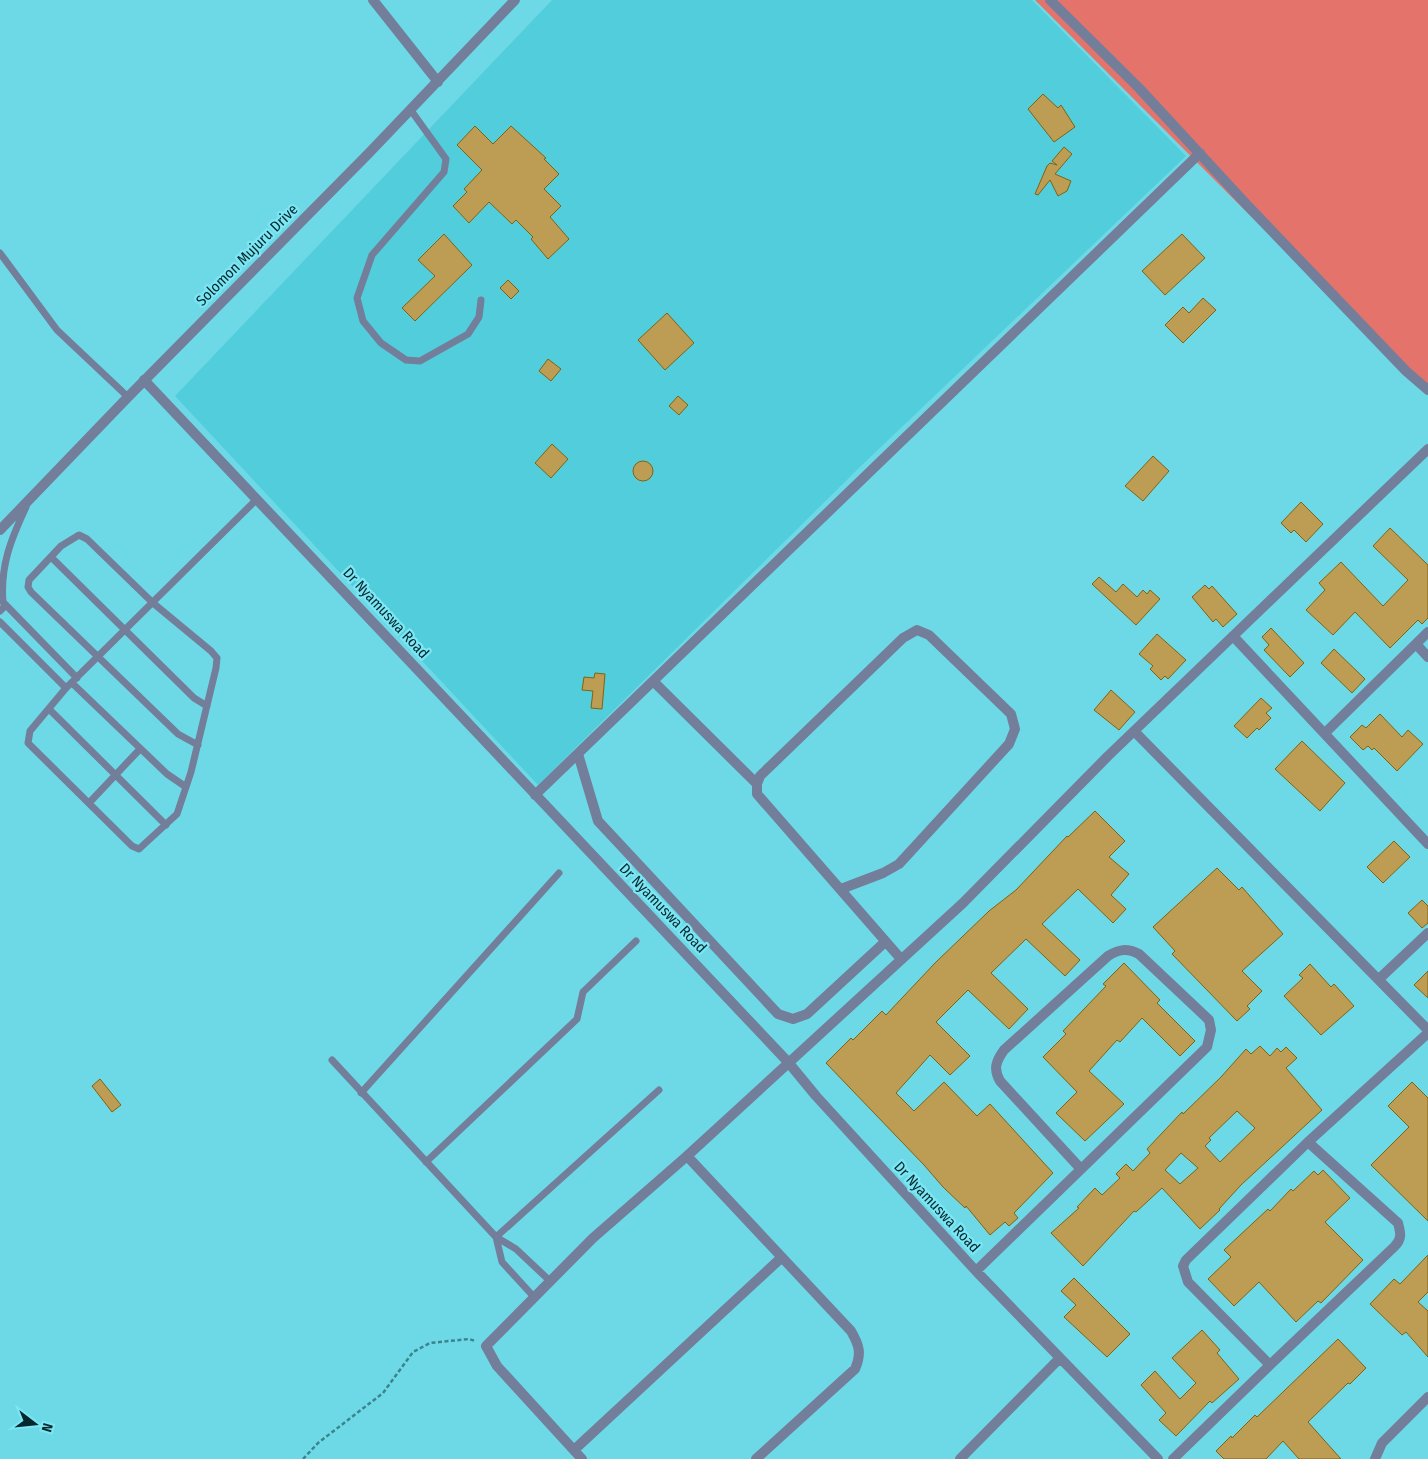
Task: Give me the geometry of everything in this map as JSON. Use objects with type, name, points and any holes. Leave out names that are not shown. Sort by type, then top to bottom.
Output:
[{"type":"street","points":[[373,0],[438,82]]},
{"type":"street","name":"Solomon Mujuru Drive","points":[[0,530],[144,380],[438,82],[515,0]]},
{"type":"street","points":[[1050,0],[1139,88],[1200,152],[1247,206],[1406,371],[1428,390]]},
{"type":"street","points":[[535,795],[1200,152]]},
{"type":"street","name":"Dr Nyamuswa Road","points":[[144,380],[788,1062],[816,1096],[976,1271],[1059,1359],[1158,1459]]},
{"type":"street","points":[[582,1459],[497,1366],[486,1346],[593,1238],[687,1156],[963,903],[1134,731],[1428,449]]},
{"type":"street","points":[[840,889],[883,873],[899,864],[1009,744],[1015,729],[1011,714],[930,635],[917,630],[903,638],[760,776],[757,784],[757,794],[901,960]]},
{"type":"street","points":[[1325,733],[1428,632]]},
{"type":"street","points":[[1233,636],[1428,844]]},
{"type":"street","points":[[1416,644],[1428,657]]},
{"type":"street","points":[[653,681],[757,784]]},
{"type":"street","points":[[1134,731],[1428,1031],[1308,1142],[1186,1260],[1183,1266],[1188,1282],[1270,1365]]},
{"type":"street","points":[[578,754],[598,820],[778,1014],[793,1019],[807,1014],[885,942]]},
{"type":"street","points":[[1379,979],[1428,933]]},
{"type":"street","points":[[976,1271],[1080,1168],[1207,1047],[1210,1039],[1209,1020],[1139,954],[1130,950],[1122,949],[1108,956],[1004,1050],[996,1064],[996,1073],[1000,1081],[1080,1168]]},
{"type":"street","points":[[1173,1459],[1399,1242],[1401,1234],[1398,1223],[1308,1142]]},
{"type":"street","points":[[687,1156],[781,1258],[851,1330],[858,1343],[860,1357],[855,1369],[756,1459]]},
{"type":"street","points":[[574,1450],[781,1258]]},
{"type":"street","points":[[964,1458],[1059,1359]]},
{"type":"street","points":[[1375,1459],[1382,1443],[1428,1397]]},
{"type":"lane","points":[[410,109],[446,159],[444,172],[372,255],[357,298],[363,321],[381,343],[406,360],[420,361],[468,334],[479,317],[481,300]]},
{"type":"lane","points":[[0,253],[57,330],[128,397]]},
{"type":"lane","points":[[198,745],[178,734],[99,657],[30,592],[28,587],[29,580],[72,538],[79,535],[87,539],[153,603],[211,651],[216,658],[198,745],[177,814],[139,848],[132,846],[28,743],[30,731],[66,688],[99,657],[153,603],[257,498]]},
{"type":"lane","points":[[0,611],[3,602],[1,578],[4,560],[28,502]]},
{"type":"lane","points":[[51,557],[194,698],[207,706]]},
{"type":"lane","points":[[3,602],[140,749],[176,781],[186,787]]},
{"type":"lane","points":[[0,622],[66,688]]},
{"type":"lane","points":[[48,709],[166,825]]},
{"type":"lane","points":[[89,803],[140,749]]},
{"type":"lane","points":[[362,1093],[559,873]]},
{"type":"lane","points":[[426,1162],[577,1019],[583,992],[636,941]]},
{"type":"lane","points":[[332,1060],[496,1237],[516,1249],[550,1282]]},
{"type":"lane","points":[[496,1237],[659,1090]]},
{"type":"lane","points":[[496,1237],[502,1262],[534,1297]]},
{"type":"path","points":[[303,1459],[318,1443],[383,1393],[413,1352],[430,1343],[469,1339],[486,1346]]},
{"type":"shaded area","points":[[552,0],[1032,0],[1186,156],[862,465],[538,785],[175,396]]},
{"type":"shaded area","points":[[1035,0],[1428,0],[1428,394]]},
{"type":"building","points":[[1043,94],[1058,108],[1061,105],[1075,127],[1054,142],[1028,109]]},
{"type":"building","points":[[475,126],[493,144],[511,126],[546,158],[544,159],[559,174],[544,189],[561,206],[550,217],[569,239],[548,259],[531,239],[533,237],[516,220],[512,224],[489,202],[469,223],[453,206],[467,192],[464,189],[482,170],[457,145]]},
{"type":"building","points":[[1064,147],[1072,154],[1055,174],[1071,181],[1067,191],[1058,196],[1050,180],[1038,195],[1035,194],[1047,166],[1050,163],[1057,165],[1052,161]]},
{"type":"building","points":[[444,234],[472,265],[415,321],[402,308],[435,276],[418,260]]},
{"type":"building","points":[[1182,234],[1205,258],[1165,295],[1142,271]]},
{"type":"building","points":[[508,280],[519,291],[511,299],[500,288]]},
{"type":"building","points":[[1203,298],[1216,310],[1183,343],[1165,325],[1183,307],[1189,313]]},
{"type":"building","points":[[667,313],[694,343],[665,370],[638,340]]},
{"type":"building","points":[[548,359],[561,369],[551,381],[539,371]]},
{"type":"building","points":[[678,396],[688,405],[679,415],[669,406]]},
{"type":"building","points":[[552,444],[568,459],[551,478],[535,463]]},
{"type":"building","points":[[1153,456],[1169,471],[1143,501],[1125,486]]},
{"type":"building","points":[[639,461],[647,461],[653,467],[653,475],[647,481],[639,481],[633,475],[633,467]]},
{"type":"building","points":[[1301,502],[1323,524],[1306,542],[1294,530],[1291,533],[1281,523]]},
{"type":"building","points":[[1390,528],[1428,565],[1428,618],[1422,624],[1418,620],[1390,648],[1355,612],[1333,635],[1306,610],[1325,590],[1319,583],[1341,562],[1383,606],[1408,580],[1373,546]]},
{"type":"building","points":[[1099,577],[1116,592],[1123,584],[1137,597],[1143,590],[1147,594],[1150,590],[1160,599],[1136,625],[1092,584]]},
{"type":"building","points":[[1205,585],[1209,589],[1212,586],[1237,614],[1223,627],[1216,619],[1213,622],[1192,597]]},
{"type":"building","points":[[1271,628],[1304,663],[1290,677],[1264,650],[1269,645],[1262,637]]},
{"type":"building","points":[[1157,634],[1186,660],[1168,679],[1165,676],[1161,680],[1150,669],[1153,666],[1139,654]]},
{"type":"building","points":[[1334,649],[1365,679],[1352,693],[1321,663]]},
{"type":"building","points":[[595,673],[605,674],[602,709],[591,708],[593,691],[582,690],[584,677],[594,678]]},
{"type":"building","points":[[1111,690],[1135,712],[1119,730],[1094,710]]},
{"type":"building","points":[[1261,698],[1272,708],[1266,713],[1271,718],[1259,730],[1257,728],[1247,738],[1234,726]]},
{"type":"building","points":[[1380,714],[1402,737],[1408,730],[1423,744],[1397,771],[1374,748],[1372,750],[1368,746],[1363,750],[1350,737],[1362,725],[1366,728]]},
{"type":"building","points":[[1302,741],[1345,783],[1320,811],[1275,769]]},
{"type":"building","points":[[1095,811],[1125,841],[1109,857],[1129,874],[1111,895],[1126,909],[1113,923],[1078,889],[1042,924],[1080,960],[1065,976],[1026,939],[991,973],[1028,1009],[1009,1029],[968,990],[936,1022],[970,1056],[950,1075],[930,1055],[896,1093],[914,1111],[944,1082],[977,1116],[990,1104],[1053,1173],[1014,1213],[1018,1218],[1009,1226],[1005,1222],[990,1235],[966,1206],[965,1208],[943,1187],[826,1063],[851,1038],[853,1040],[882,1011],[886,1015],[935,963],[989,911],[1016,890],[1067,836]]},
{"type":"building","points":[[1394,841],[1410,857],[1383,883],[1367,867]]},
{"type":"building","points":[[1217,868],[1239,890],[1242,887],[1283,934],[1242,971],[1262,991],[1247,1006],[1250,1009],[1237,1021],[1172,954],[1175,951],[1153,927]]},
{"type":"building","points":[[1422,900],[1428,906],[1428,923],[1422,928],[1408,913]]},
{"type":"building","points":[[1124,963],[1160,1000],[1157,1003],[1195,1041],[1180,1056],[1142,1018],[1120,1042],[1117,1040],[1089,1071],[1124,1104],[1085,1141],[1056,1113],[1077,1092],[1043,1057],[1066,1034],[1063,1031],[1106,986],[1103,984]]},
{"type":"building","points":[[1310,964],[1331,987],[1334,984],[1354,1006],[1321,1035],[1284,996],[1303,978],[1299,975]]},
{"type":"building","points":[[1428,971],[1428,998],[1414,985]]},
{"type":"building","points":[[1260,1046],[1270,1056],[1277,1048],[1281,1052],[1286,1047],[1297,1058],[1286,1068],[1322,1110],[1241,1185],[1220,1210],[1200,1229],[1162,1188],[1136,1212],[1134,1211],[1083,1266],[1051,1233],[1079,1208],[1077,1207],[1095,1188],[1102,1195],[1120,1178],[1116,1174],[1126,1164],[1133,1171],[1150,1153],[1147,1149],[1182,1112],[1183,1114],[1221,1077],[1246,1049],[1251,1054]],"holes":[[[1237,1111],[1255,1128],[1220,1162],[1205,1146],[1211,1140],[1209,1138]],[[1181,1153],[1198,1168],[1180,1184],[1165,1170]]]},
{"type":"building","points":[[100,1079],[121,1105],[112,1112],[92,1086]]},
{"type":"building","points":[[1412,1082],[1428,1098],[1428,1221],[1371,1165],[1409,1127],[1388,1106]]},
{"type":"building","points":[[1323,1170],[1350,1198],[1325,1222],[1363,1260],[1321,1303],[1318,1301],[1296,1322],[1259,1282],[1234,1306],[1208,1279],[1231,1257],[1224,1250],[1268,1209],[1270,1211],[1291,1189],[1293,1191],[1314,1171],[1318,1175]]},
{"type":"building","points":[[1428,1255],[1428,1292],[1418,1302],[1428,1311],[1428,1357],[1406,1332],[1402,1335],[1370,1304],[1394,1279],[1400,1284]]},
{"type":"building","points":[[1074,1278],[1130,1334],[1107,1357],[1064,1317],[1076,1305],[1061,1291]]},
{"type":"building","points":[[1202,1330],[1220,1350],[1217,1353],[1239,1379],[1212,1403],[1210,1401],[1176,1436],[1159,1420],[1166,1413],[1141,1385],[1155,1371],[1180,1399],[1196,1383],[1172,1358]]},
{"type":"building","points":[[1338,1339],[1366,1368],[1308,1422],[1341,1459],[1299,1459],[1283,1441],[1266,1459],[1224,1459],[1216,1451],[1255,1415],[1257,1417]]}]
